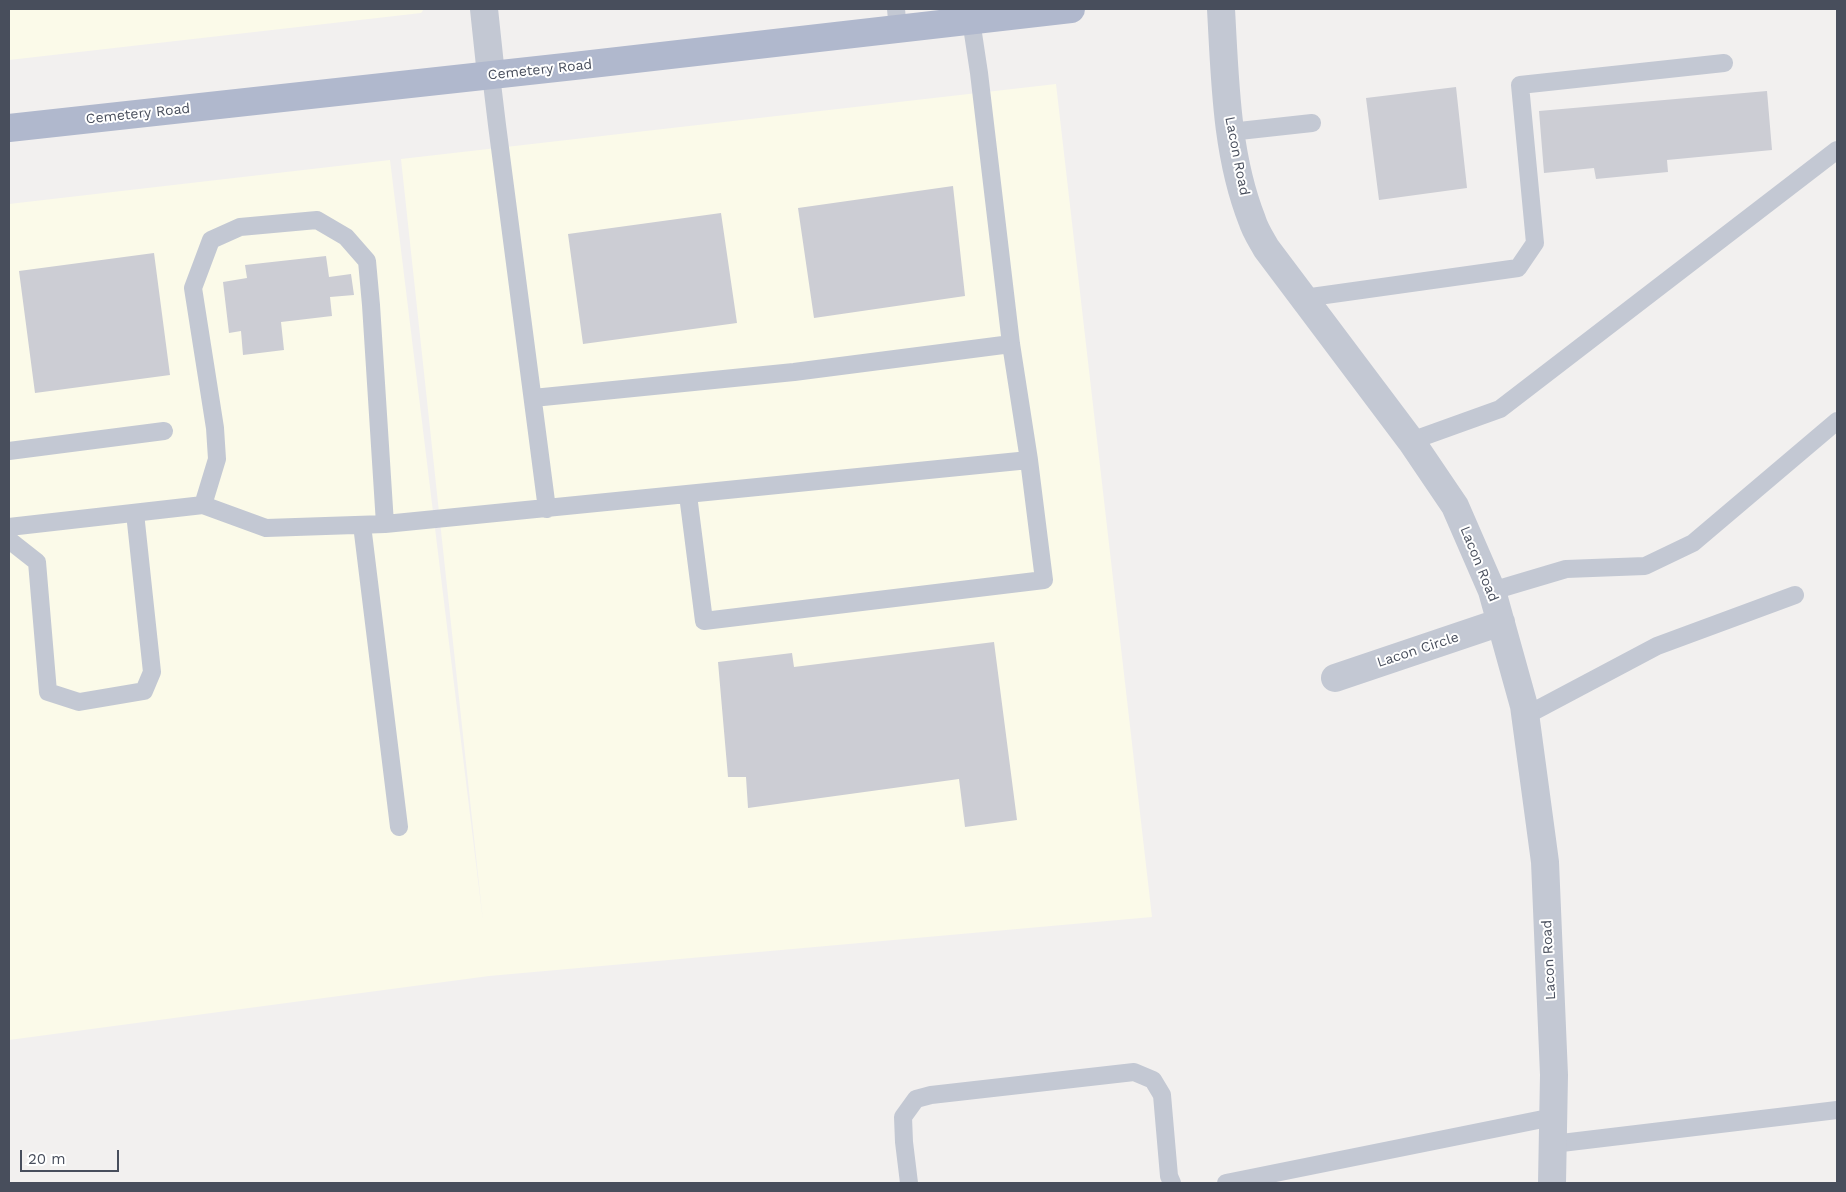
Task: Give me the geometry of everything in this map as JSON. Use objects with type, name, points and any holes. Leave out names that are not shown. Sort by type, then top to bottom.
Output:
[{"type":"main road","name":"Cemetery Road","points":[[9,128],[492,75],[897,19],[971,20],[1071,9]]},
{"type":"street","points":[[484,9],[492,75]]},
{"type":"street","name":"Lacon Road","points":[[1221,9],[1230,132],[1240,184],[1252,222],[1266,248],[1411,441],[1455,506],[1492,590],[1502,622],[1525,716],[1544,862],[1554,1075],[1552,1183]]},
{"type":"street","name":"Lacon Circle","points":[[1335,678],[1502,622]]},
{"type":"lane","points":[[688,495],[704,621],[1044,580],[1029,460],[1011,344],[971,20]]},
{"type":"lane","points":[[1304,298],[1518,268],[1535,243],[1520,84],[1724,62]]},
{"type":"lane","points":[[492,75],[496,125],[547,509]]},
{"type":"lane","points":[[1230,132],[1312,124]]},
{"type":"lane","points":[[1411,441],[1500,409],[1837,150]]},
{"type":"lane","points":[[203,505],[217,459],[215,428],[193,288],[211,240],[240,227],[317,220],[346,236],[367,261],[385,524]]},
{"type":"lane","points":[[533,398],[794,372],[1011,344]]},
{"type":"lane","points":[[1492,590],[1566,569],[1645,566],[1685,547],[1693,543],[1837,421]]},
{"type":"lane","points":[[9,451],[164,431]]},
{"type":"lane","points":[[9,527],[203,505],[266,528],[385,524],[1029,460]]},
{"type":"lane","points":[[9,540],[37,562],[48,692],[79,702],[144,691],[152,672],[135,513]]},
{"type":"lane","points":[[362,525],[399,826]]},
{"type":"lane","points":[[1525,716],[1657,646],[1795,595]]},
{"type":"lane","points":[[909,1183],[903,1117],[916,1099],[1134,1072],[1153,1080],[1162,1095],[1169,1176],[1172,1183]]},
{"type":"lane","points":[[1552,1144],[1837,1110]]},
{"type":"lane","points":[[1226,1183],[1553,1117]]},
{"type":"shaded area","points":[[9,9],[424,9],[421,13],[9,60]]},
{"type":"shaded area","points":[[1056,84],[1152,917],[489,976],[9,1040],[9,204],[390,160],[483,921],[401,159]]},
{"type":"building","points":[[1456,87],[1467,188],[1379,200],[1366,98]]},
{"type":"building","points":[[1767,91],[1772,150],[1667,160],[1668,172],[1596,179],[1594,168],[1544,173],[1539,111]]},
{"type":"building","points":[[953,186],[965,296],[814,318],[798,208]]},
{"type":"building","points":[[721,213],[737,323],[583,344],[568,234]]},
{"type":"building","points":[[154,253],[170,375],[35,393],[19,271]]},
{"type":"building","points":[[326,256],[329,277],[351,274],[354,295],[330,297],[332,316],[281,322],[284,350],[243,355],[241,331],[229,333],[223,282],[247,278],[245,265]]},
{"type":"building","points":[[994,642],[1017,820],[965,827],[959,779],[748,808],[746,777],[728,777],[718,662],[792,653],[794,667]]}]
